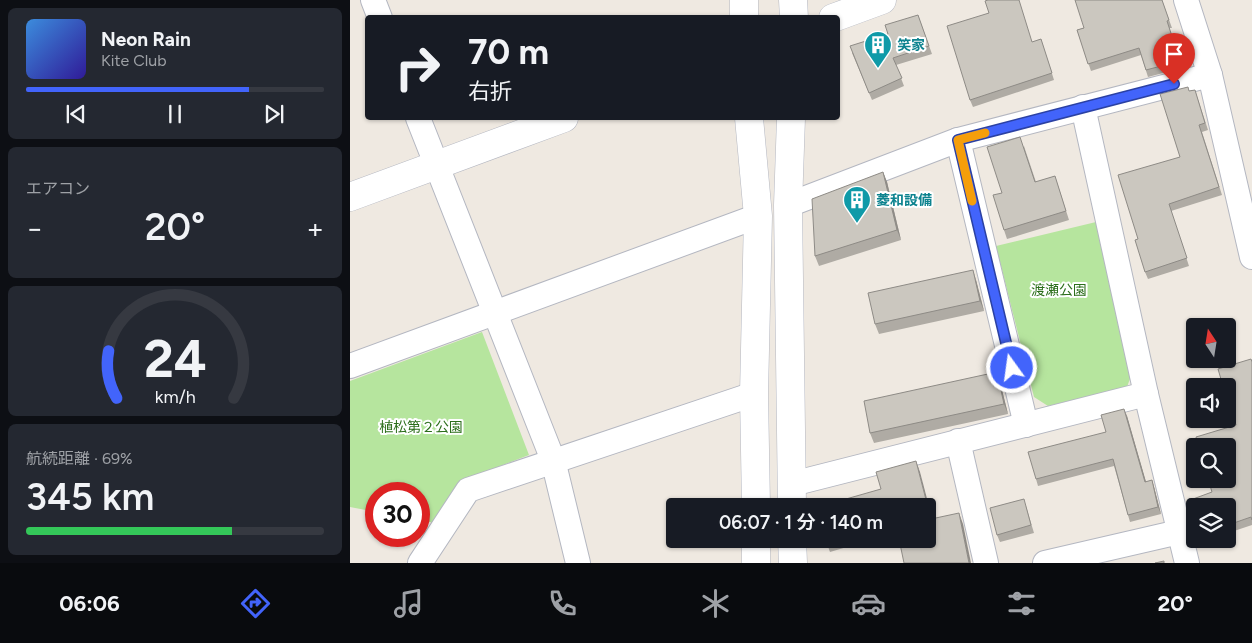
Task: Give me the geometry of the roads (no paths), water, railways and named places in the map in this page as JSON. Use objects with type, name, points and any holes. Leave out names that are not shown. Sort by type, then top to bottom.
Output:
[{"type":"street","points":[[373,0],[379,15]]},
{"type":"street","points":[[744,0],[744,15]]},
{"type":"street","points":[[793,0],[794,15]]},
{"type":"street","points":[[840,15],[882,0]]},
{"type":"street","points":[[1186,0],[1210,75],[1252,257]]},
{"type":"street","points":[[788,205],[958,140],[1210,75]]},
{"type":"street","points":[[1083,107],[1146,394],[1187,563]]},
{"type":"street","points":[[419,120],[553,460],[578,563]]},
{"type":"street","points":[[350,197],[558,120]]},
{"type":"street","points":[[750,120],[758,216],[754,394],[756,498]]},
{"type":"street","points":[[791,120],[788,205],[792,495],[958,441],[1146,394]]},
{"type":"street","points":[[958,140],[1026,424]]},
{"type":"street","points":[[350,366],[758,216]]},
{"type":"street","points":[[420,563],[468,490],[754,394]]},
{"type":"street","points":[[958,441],[986,563]]},
{"type":"street","points":[[1045,563],[1180,532]]},
{"type":"street","points":[[756,548],[756,563]]},
{"type":"street","points":[[792,548],[793,563]]},
{"type":"place","name":"笑家","points":[[878,69]]},
{"type":"place","name":"菱和設備","points":[[857,224]]},
{"type":"park label","name":"渡瀬公園","points":[[1059,290]]},
{"type":"park label","name":"植松第２公園","points":[[421,427]]}]
